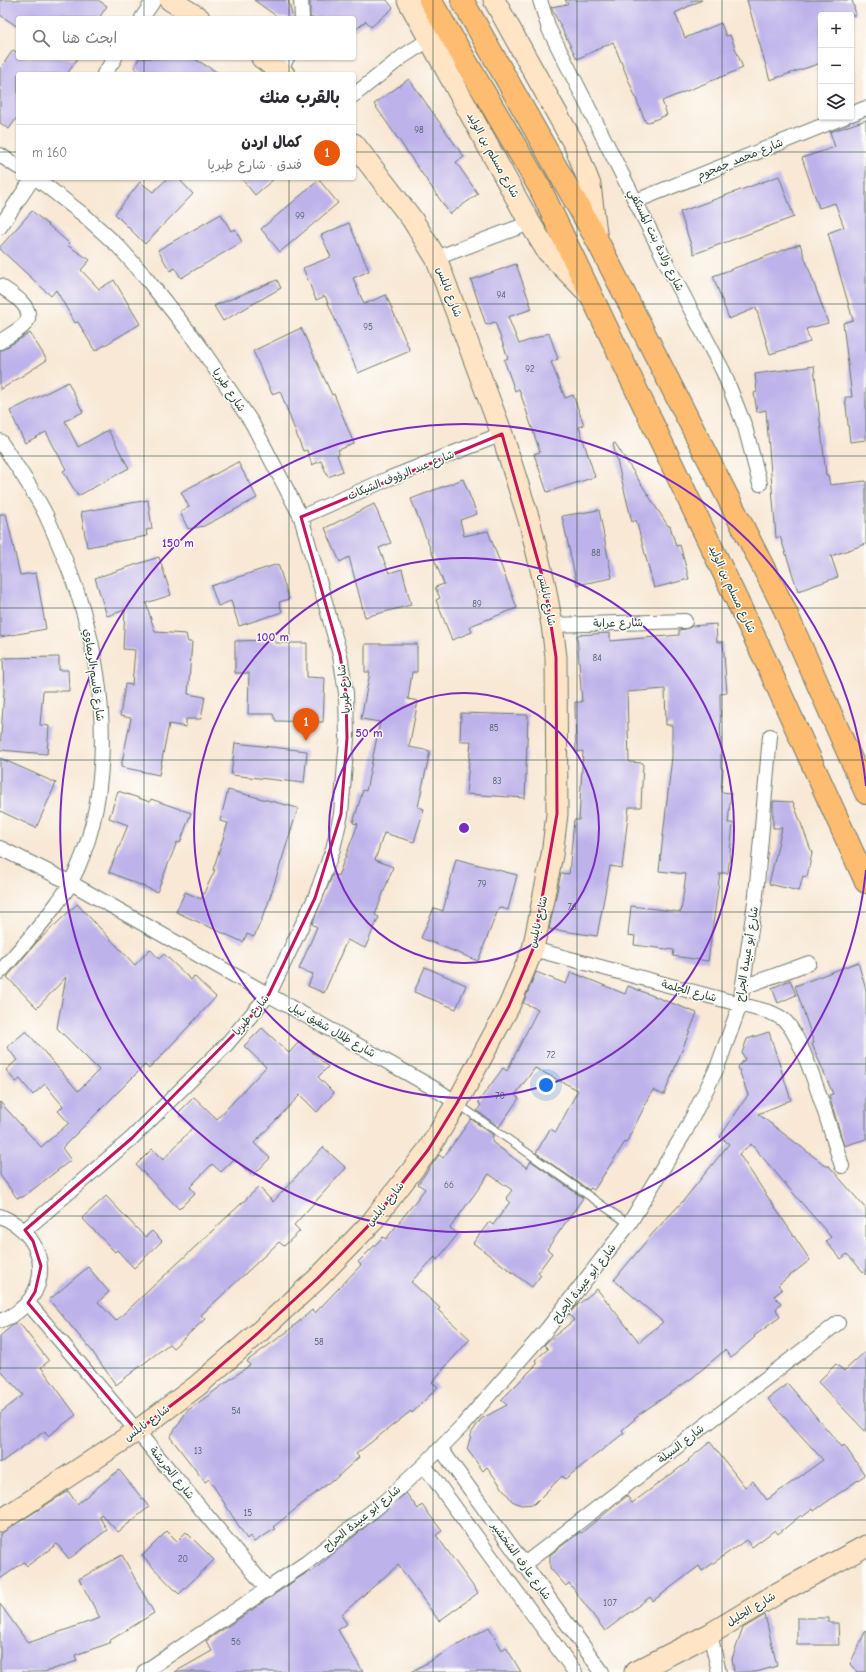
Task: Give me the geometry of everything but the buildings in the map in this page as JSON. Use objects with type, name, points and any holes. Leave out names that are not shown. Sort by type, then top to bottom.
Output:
[{"type":"highway","name":"شارع مسلم بن الوليد","points":[[430,0],[540,188],[763,655],[866,882]]},
{"type":"highway","points":[[462,0],[597,240],[784,608],[866,793]]},
{"type":"street","points":[[143,16],[154,0]]},
{"type":"street","points":[[170,0],[196,16]]},
{"type":"street","points":[[301,0],[302,16]]},
{"type":"street","name":"شارع مسلم بن الوليد","points":[[408,0],[530,223],[547,251],[594,299]]},
{"type":"street","points":[[494,0],[575,146],[590,185],[597,240]]},
{"type":"street","name":"شارع ولادة بنت المستكفي","points":[[540,0],[549,29],[670,270],[723,371],[745,427],[760,484]]},
{"type":"street","points":[[356,93],[402,57],[430,39]]},
{"type":"street","points":[[105,72],[114,60]]},
{"type":"street","points":[[266,60],[284,68]]},
{"type":"street","points":[[854,113],[866,108]]},
{"type":"street","name":"شارع محمد جمجوم","points":[[636,200],[836,120]]},
{"type":"street","name":"شارع نابلس","points":[[0,1522],[137,1431],[197,1386],[318,1278],[371,1223],[428,1150],[457,1103],[509,1006],[533,949],[552,856],[557,814],[556,657],[545,586],[530,523],[502,434],[436,258],[412,219],[356,147]]},
{"type":"street","points":[[0,156],[16,166]]},
{"type":"street","points":[[0,227],[33,180]]},
{"type":"street","name":"شارع طبريا","points":[[25,1230],[132,1138],[226,1044],[269,994],[315,898],[333,849],[341,814],[345,776],[346,693],[340,655],[301,517],[252,423],[197,342],[142,273],[119,247],[85,216],[37,180]]},
{"type":"street","points":[[436,258],[530,223]]},
{"type":"street","points":[[0,286],[24,304],[28,312],[28,317],[24,325],[0,342]]},
{"type":"street","name":"شارع عبد الرؤوف الشيكات","points":[[301,517],[390,478],[502,434]]},
{"type":"street","name":"شارع قاسم الريماوي","points":[[0,441],[23,474],[45,514],[83,610],[93,653],[101,712],[99,790],[89,837],[71,883],[41,926],[0,972]]},
{"type":"street","name":"شارع عرابة","points":[[552,625],[685,621]]},
{"type":"street","name":"شارع أبو عبيدة الجراح","points":[[148,1671],[268,1590],[384,1502],[424,1465],[441,1449],[548,1328],[629,1224],[686,1130],[717,1068],[740,1004],[756,895],[770,736]]},
{"type":"street","name":"شارع طلال شفيق نبيل","points":[[0,848],[71,883],[269,994],[457,1103]]},
{"type":"street","name":"شارع الجلمة","points":[[533,949],[769,1012],[785,1020],[793,1030],[808,1066],[842,1166]]},
{"type":"street","points":[[743,988],[809,963]]},
{"type":"street","points":[[0,1216],[14,1222],[25,1230],[33,1241],[41,1266],[35,1292],[28,1303],[16,1314],[0,1320]]},
{"type":"street","name":"شارع الجريشة","points":[[28,1303],[137,1431],[268,1590]]},
{"type":"street","name":"شارع السيلة","points":[[523,1565],[838,1323]]},
{"type":"street","name":"شارع عارف الشخشير","points":[[441,1449],[523,1565],[602,1672]]},
{"type":"street","name":"شارع عارف الشخشير","points":[[424,1465],[575,1672]]},
{"type":"street","name":"شارع الجليل","points":[[635,1672],[710,1634],[778,1593],[866,1546]]},
{"type":"street","points":[[710,1634],[719,1672]]},
{"type":"lane","name":"شارع طلال شفيق نبيل","points":[[457,1103],[629,1224]]},
{"type":"highlighted area","points":[[502,434],[545,586],[556,657],[557,814],[533,949],[509,1006],[457,1103],[428,1150],[371,1223],[318,1278],[257,1334],[197,1386],[137,1431],[28,1303],[35,1292],[41,1266],[33,1241],[25,1230],[132,1138],[248,1020],[269,994],[315,898],[341,814],[347,738],[346,693],[340,655],[301,517]]},
{"type":"place","name":"كمال اردن","points":[[306,741]]}]
